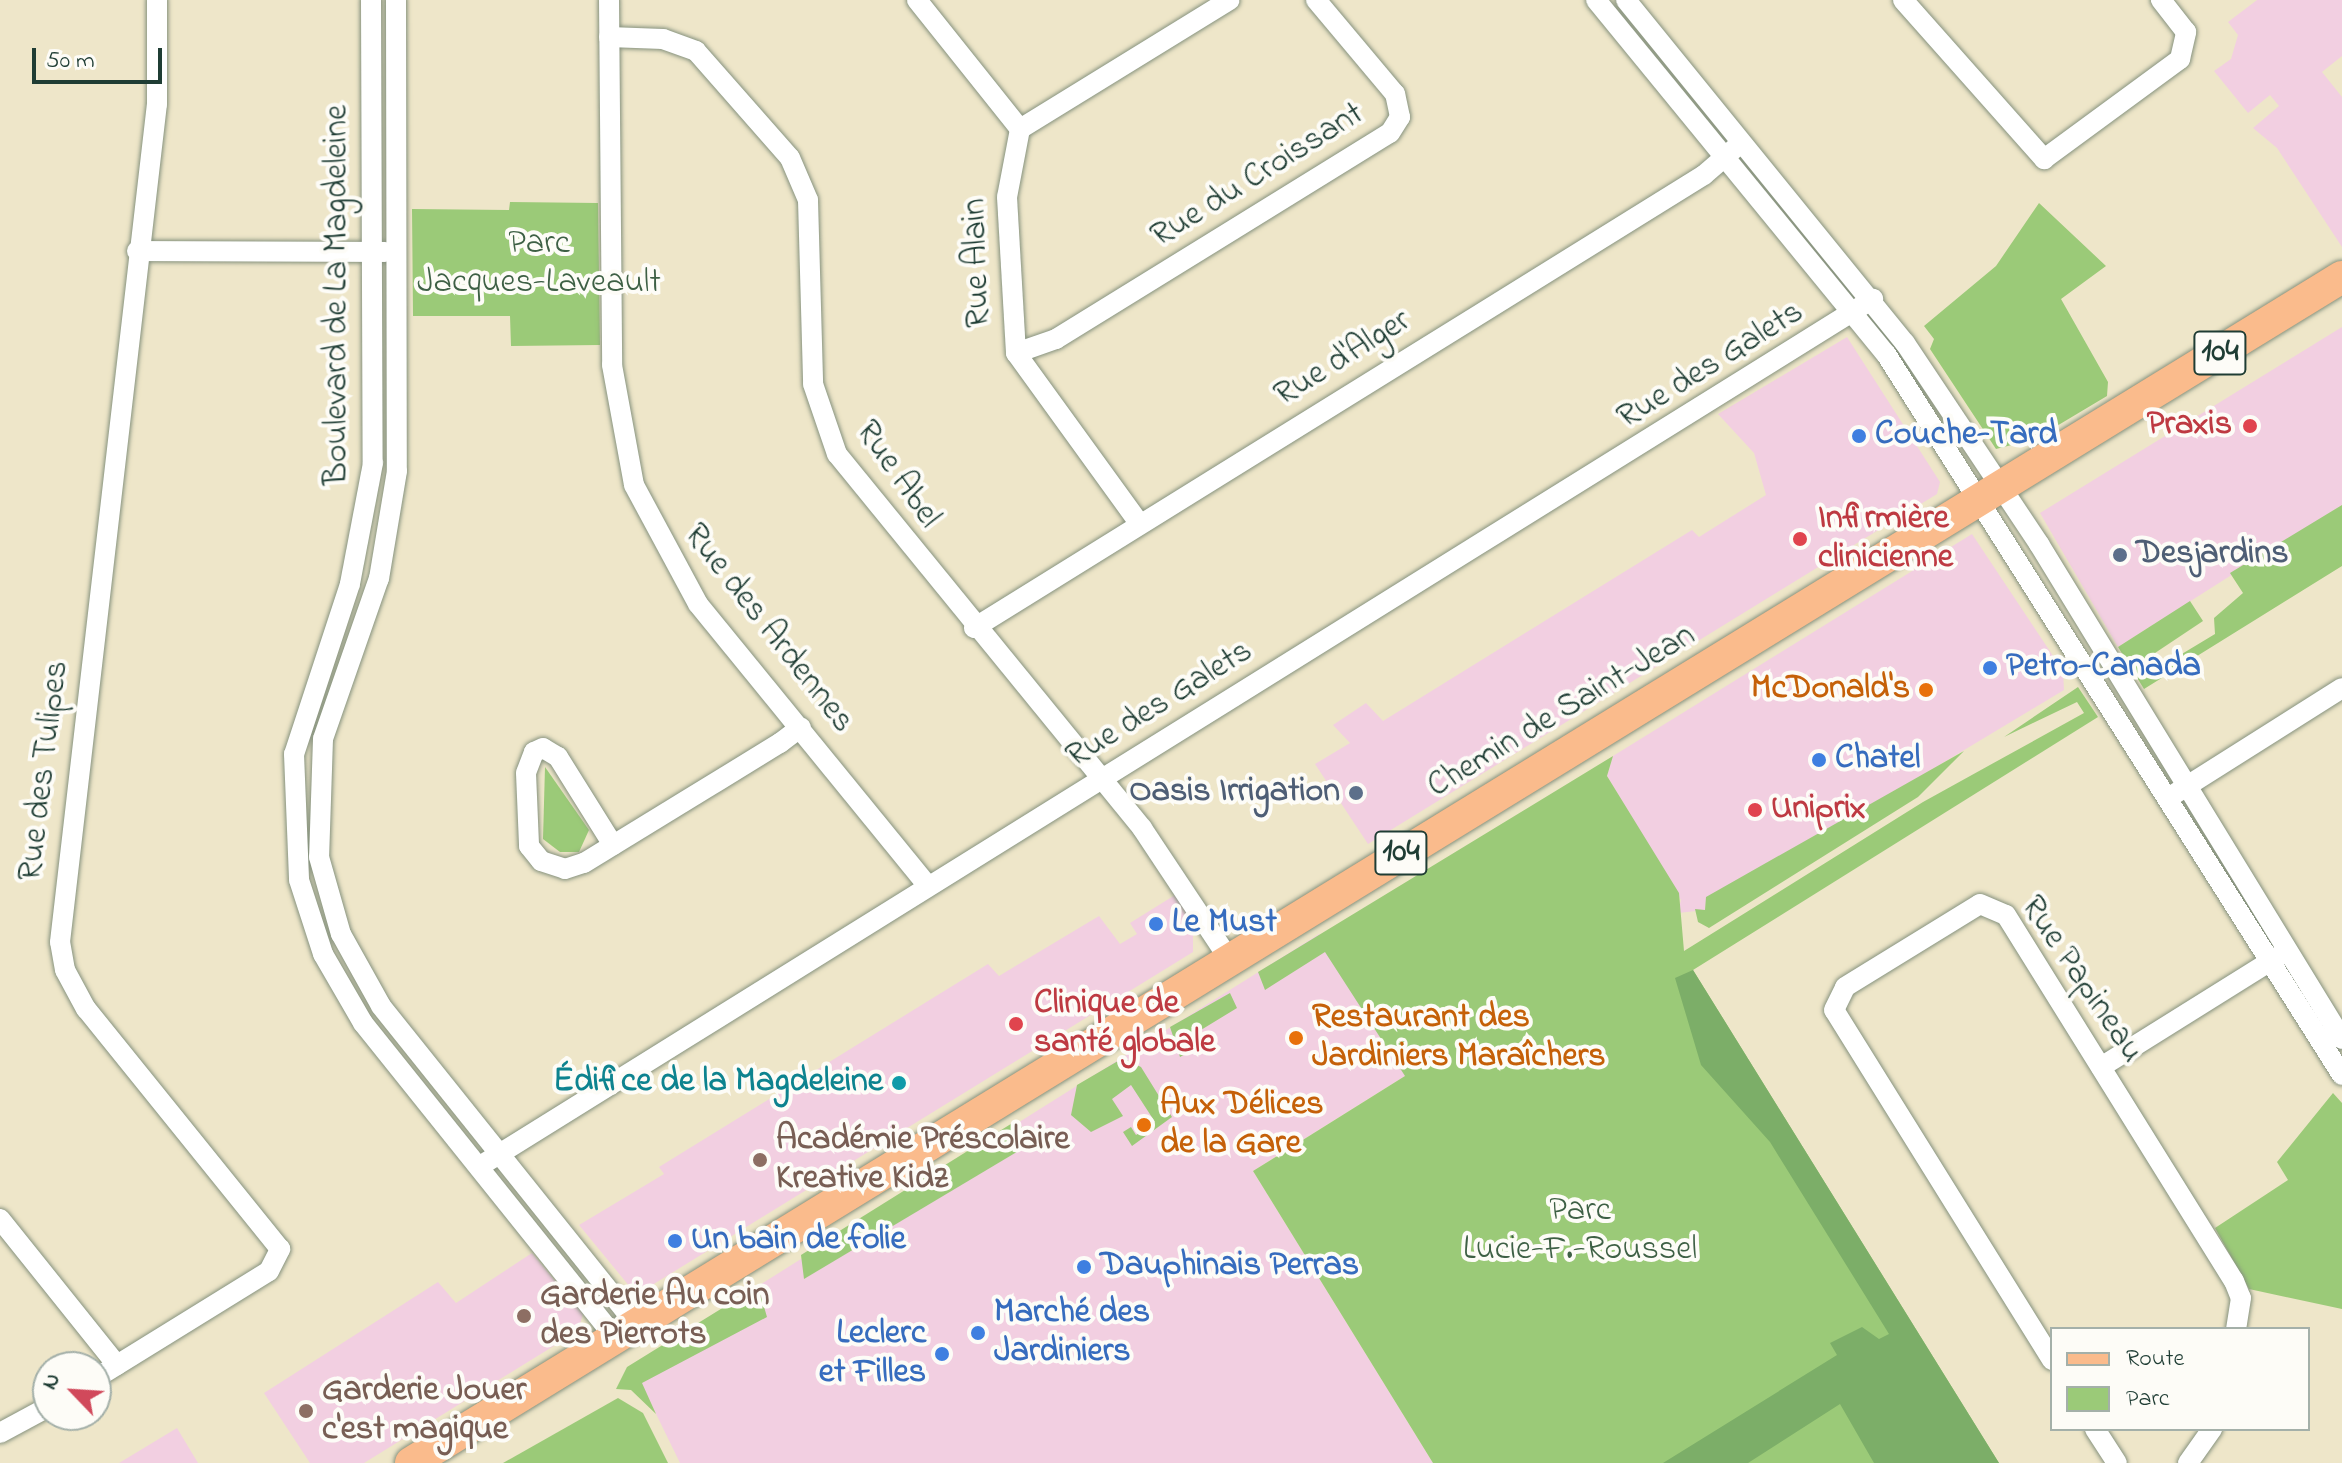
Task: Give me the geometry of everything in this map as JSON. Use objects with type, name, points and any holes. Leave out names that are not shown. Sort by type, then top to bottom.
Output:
[{"type":"main road","name":"Chemin de Saint-Jean","points":[[411,1463],[2342,277]]},
{"type":"street","name":"Rue des Tulipes","points":[[112,1368],[269,1271],[280,1249],[86,1009],[62,959],[60,917],[137,251],[157,104],[157,0]]},
{"type":"street","name":"Boulevard de La Magdeleine","points":[[371,0],[371,479],[353,576],[303,714],[292,783],[293,844],[308,916],[357,1014],[480,1166],[626,1331]]},
{"type":"street","name":"Boulevard de La Magdeleine","points":[[396,0],[397,471],[379,578],[347,666],[317,774],[317,841],[329,898],[381,1006],[499,1150],[626,1331]]},
{"type":"street","name":"Rue des Ardennes","points":[[609,0],[612,365],[626,462],[673,567],[928,886]]},
{"type":"street","points":[[917,0],[1020,129],[1230,0]]},
{"type":"street","name":"Rue du Croissant","points":[[1016,353],[1056,339],[1390,133],[1400,117],[1395,94],[1316,0]]},
{"type":"street","points":[[1596,0],[1856,312],[1990,496],[2186,786],[2342,1039]]},
{"type":"street","points":[[1626,0],[1873,299],[2168,798],[2342,1075]]},
{"type":"street","points":[[1903,0],[2044,159],[2173,66],[2186,32],[2161,0]]},
{"type":"street","name":"Rue Abel","points":[[609,37],[663,39],[705,58],[798,170],[809,216],[810,368],[823,422],[852,477],[1163,856],[1229,959]]},
{"type":"street","name":"Rue Alain","points":[[1020,129],[1007,197],[1016,353],[1139,523]]},
{"type":"street","name":"Rue d'Alger","points":[[974,628],[1726,156],[1743,141]]},
{"type":"street","points":[[137,251],[397,252]]},
{"type":"street","name":"Rue des Galets","points":[[480,1166],[499,1150],[1873,299]]},
{"type":"street","points":[[324,657],[347,666]]},
{"type":"street","points":[[2168,798],[2342,688]]},
{"type":"street","points":[[613,845],[558,757],[543,748],[534,752],[526,773],[534,854],[565,869],[613,845],[801,727]]},
{"type":"street","name":"Rue Papineau","points":[[2050,1357],[1834,1003],[1845,987],[1974,906],[1994,905],[2101,1067],[2234,1281],[2241,1298],[2236,1327]]},
{"type":"street","points":[[2101,1067],[2287,950]]},
{"type":"street","points":[[0,1219],[117,1365]]},
{"type":"street","points":[[0,1433],[32,1416]]},
{"type":"street","points":[[2096,1431],[2117,1463]]},
{"type":"street","points":[[2188,1463],[2211,1431]]},
{"type":"shaded area","points":[[2257,0],[2342,0],[2342,56],[2322,72],[2342,97],[2342,247],[2277,148],[2253,128],[2279,106],[2270,95],[2248,113],[2214,71],[2231,59],[2238,35],[2228,22]]},
{"type":"shaded area","points":[[2342,327],[2342,505],[2118,647],[2040,513]]},
{"type":"shaded area","points":[[1847,337],[1940,482],[1937,494],[1368,844],[1315,764],[1350,743],[1333,725],[1366,703],[1383,721],[1692,530],[1699,537],[1766,495],[1754,453],[1718,414]]},
{"type":"shaded area","points":[[1972,534],[2063,671],[2064,690],[1738,886],[1707,897],[1705,910],[1678,913],[1681,900],[1607,776],[1613,756]]},
{"type":"shaded area","points":[[1175,895],[1193,923],[1193,952],[644,1290],[630,1287],[579,1225],[664,1174],[659,1167],[988,964],[999,976],[1099,916],[1120,944],[1137,934],[1130,923]]},
{"type":"shaded area","points":[[1319,934],[1408,1074],[1253,1171],[1433,1463],[680,1463],[641,1383],[758,1286]]},
{"type":"shaded area","points":[[532,1253],[583,1314],[578,1331],[364,1463],[310,1463],[264,1393],[438,1282],[456,1303]]},
{"type":"shaded area","points":[[177,1428],[198,1463],[119,1463]]},
{"type":"green space","name":"Parc Jacques-Laveault","points":[[510,202],[598,203],[600,345],[511,346],[510,316],[413,316],[412,209],[509,210]]},
{"type":"green space","points":[[2039,203],[2106,266],[2061,299],[2108,382],[2107,396],[2035,439],[1996,449],[1930,349],[1934,339],[1924,326],[1996,266]]},
{"type":"green space","points":[[2342,505],[2342,566],[2144,689],[2118,647],[2190,601],[2203,621],[2140,663],[2147,675],[2215,634],[2214,618],[2243,593],[2230,573]]},
{"type":"green space","name":"Parc Lucie-F.-Roussel","points":[[2078,687],[2098,717],[1693,970],[1999,1463],[1433,1463],[1253,1171],[1405,1076],[1325,952],[1265,990],[1258,972],[1613,756],[1607,776],[1679,893],[1684,951],[1923,802],[2084,713],[2077,702],[2004,737]]},
{"type":"green space","points":[[1964,751],[1918,797],[1709,928],[1698,922],[1695,909],[1705,910],[1706,897]]},
{"type":"green space","points":[[545,767],[589,830],[579,852],[560,852],[543,839]]},
{"type":"green space","points":[[1693,970],[1999,1463],[1874,1463],[1840,1404],[1748,1463],[1663,1463],[1837,1355],[1830,1343],[1862,1327],[1879,1339],[1889,1334],[1770,1142],[1701,1065],[1675,978]]},
{"type":"green space","points":[[1230,993],[1237,1008],[1196,1033],[1202,1045],[1180,1057],[1170,1027]]},
{"type":"green space","points":[[1123,1058],[1141,1067],[1172,1117],[1132,1146],[1123,1132],[1131,1127],[1136,1135],[1155,1122],[1131,1085],[1112,1099],[1123,1116],[1091,1132],[1071,1115],[1077,1085]]},
{"type":"green space","points":[[2333,1093],[2342,1103],[2342,1309],[2249,1289],[2215,1228],[2288,1180],[2277,1162]]},
{"type":"green space","points":[[1014,1122],[1030,1132],[1025,1147],[804,1279],[801,1255]]},
{"type":"green space","points":[[758,1286],[767,1317],[642,1383],[656,1414],[631,1390],[616,1389],[627,1367]]},
{"type":"green space","points":[[618,1398],[643,1413],[668,1463],[503,1463]]},
{"type":"place","name":"Praxis","points":[[2250,426]]},
{"type":"place","name":"Couche-Tard","points":[[1859,436]]},
{"type":"place","name":"Infirmière clinicienne","points":[[1800,539]]},
{"type":"place","name":"Desjardins","points":[[2120,555]]},
{"type":"place","name":"Petro-Canada","points":[[1990,668]]},
{"type":"place","name":"McDonald's","points":[[1926,690]]},
{"type":"place","name":"Chatel","points":[[1819,760]]},
{"type":"place","name":"Oasis Irrigation","points":[[1356,793]]},
{"type":"place","name":"Uniprix","points":[[1755,810]]},
{"type":"place","name":"Le Must","points":[[1156,924]]},
{"type":"place","name":"Clinique de santé globale","points":[[1016,1024]]},
{"type":"place","name":"Restaurant des Jardiniers Maraîchers","points":[[1296,1038]]},
{"type":"place","name":"Édifice de la Magdeleine","points":[[899,1083]]},
{"type":"place","name":"Aux Délices de la Gare","points":[[1144,1125]]},
{"type":"place","name":"Académie Préscolaire Kreative Kidz","points":[[760,1160]]},
{"type":"place","name":"Un bain de folie","points":[[675,1241]]},
{"type":"place","name":"Dauphinais Perras","points":[[1084,1267]]},
{"type":"place","name":"Garderie Au coin des Pierrots","points":[[524,1316]]},
{"type":"place","name":"Marché des Jardiniers","points":[[978,1333]]},
{"type":"place","name":"Leclerc et Filles","points":[[942,1354]]},
{"type":"place","name":"Garderie Jouer c'est magique","points":[[306,1411]]}]
